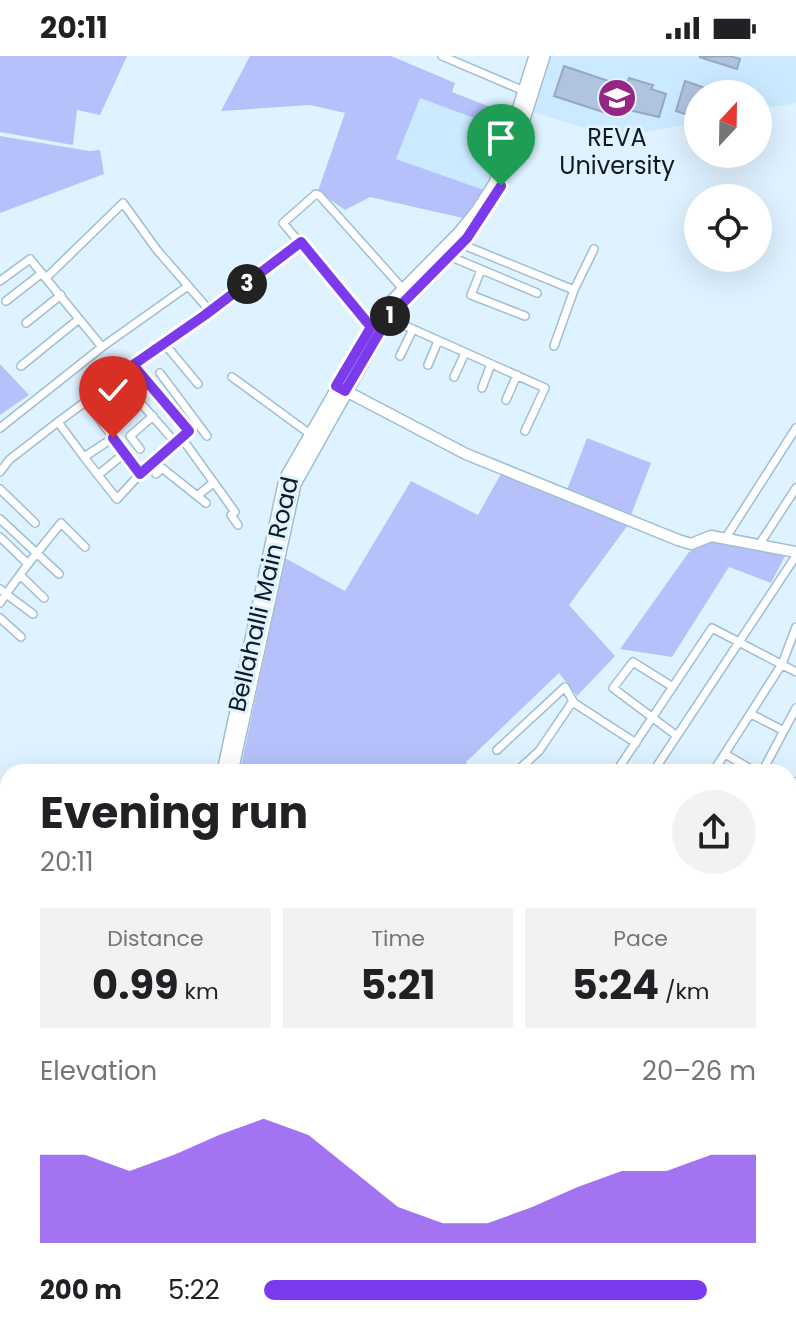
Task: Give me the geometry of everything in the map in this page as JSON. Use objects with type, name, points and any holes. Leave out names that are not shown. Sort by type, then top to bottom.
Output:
[{"type":"main road","name":"Bellahalli Main Road","points":[[234,764],[295,484],[371,327],[381,312],[459,233],[495,183],[535,56]]},
{"type":"main road","name":"Bellahalli Main Road","points":[[225,764],[285,479],[310,434],[388,318],[461,244],[501,186],[544,56]]},
{"type":"street","points":[[442,56],[524,91]]},
{"type":"street","points":[[371,327],[283,223],[316,194],[320,196],[403,289]]},
{"type":"street","points":[[6,301],[44,276],[123,203],[210,311]]},
{"type":"street","points":[[0,472],[9,460],[58,422],[301,242]]},
{"type":"street","points":[[461,244],[574,290]]},
{"type":"street","points":[[554,346],[574,290],[594,249]]},
{"type":"street","points":[[449,256],[537,293]]},
{"type":"street","points":[[0,281],[27,259],[61,295],[102,347]]},
{"type":"street","points":[[481,270],[471,295],[525,316]]},
{"type":"street","points":[[0,428],[102,347],[188,286]]},
{"type":"street","points":[[26,323],[61,295]]},
{"type":"street","points":[[388,318],[545,388],[525,431]]},
{"type":"street","points":[[21,366],[79,319]]},
{"type":"street","points":[[400,356],[413,329]]},
{"type":"street","points":[[428,365],[438,341]]},
{"type":"street","points":[[163,342],[198,384]]},
{"type":"street","points":[[454,377],[465,353]]},
{"type":"street","points":[[482,388],[491,364]]},
{"type":"street","points":[[133,365],[189,431]]},
{"type":"street","points":[[160,373],[207,436]]},
{"type":"street","points":[[506,400],[517,375]]},
{"type":"street","points":[[232,377],[310,434]]},
{"type":"street","points":[[111,382],[124,389],[178,440],[235,512],[229,513],[238,525]]},
{"type":"street","points":[[341,389],[466,454],[678,540],[691,544],[711,536],[796,554],[658,764]]},
{"type":"street","points":[[86,401],[140,474]]},
{"type":"street","points":[[140,449],[130,436],[153,416]]},
{"type":"street","points":[[58,422],[117,499],[140,474],[198,424]]},
{"type":"street","points":[[725,539],[796,428]]},
{"type":"street","points":[[84,457],[113,438]]},
{"type":"street","points":[[98,475],[125,453]]},
{"type":"street","points":[[156,474],[162,468],[206,503]]},
{"type":"street","points":[[197,496],[213,483]]},
{"type":"street","points":[[759,545],[796,488]]},
{"type":"street","points":[[0,489],[35,523]]},
{"type":"street","points":[[0,519],[59,574]]},
{"type":"street","points":[[0,603],[3,591],[20,575],[61,523],[85,547]]},
{"type":"street","points":[[1,538],[28,564]]},
{"type":"street","points":[[20,575],[44,598]]},
{"type":"street","points":[[3,591],[33,614]]},
{"type":"street","points":[[0,618],[21,637]]},
{"type":"street","points":[[718,764],[782,664],[796,627]]},
{"type":"street","points":[[622,764],[712,628],[796,672]]},
{"type":"street","points":[[673,687],[633,662],[613,688],[677,736]]},
{"type":"street","points":[[497,750],[565,687],[573,701],[636,743]]},
{"type":"street","points":[[525,764],[539,751],[573,701]]},
{"type":"street","points":[[759,764],[784,731],[796,708]]},
{"type":"street","points":[[751,714],[784,731]]},
{"type":"street","points":[[725,754],[742,764]]},
{"type":"shaded area","points":[[0,56],[127,56],[100,115],[77,110],[73,145],[0,132]]},
{"type":"shaded area","points":[[250,56],[391,56],[455,83],[452,92],[508,114],[504,129],[420,98],[396,159],[484,190],[463,218],[370,197],[345,210],[318,191],[345,113],[310,105],[221,111]]},
{"type":"shaded area","name":"REVA University","points":[[550,56],[796,56],[796,103],[772,107],[772,80],[684,80],[684,125],[646,132],[598,132],[532,112]]},
{"type":"shaded area","points":[[419,97],[504,129],[484,190],[396,159]]},
{"type":"shaded area","points":[[0,136],[89,151],[100,150],[104,174],[0,213]]},
{"type":"shaded area","points":[[0,364],[29,395],[0,415]]},
{"type":"shaded area","points":[[587,438],[651,463],[631,515],[567,490]]},
{"type":"shaded area","points":[[502,472],[628,525],[569,605],[615,656],[577,696],[559,673],[467,764],[242,764],[285,558],[345,591],[411,481],[478,515]]},
{"type":"shaded area","points":[[711,542],[785,556],[771,583],[729,567],[672,657],[620,649],[689,552]]},
{"type":"building","points":[[730,56],[740,59],[737,69],[699,57]]},
{"type":"building","points":[[564,66],[626,87],[629,78],[653,85],[651,89],[666,94],[659,117],[612,106],[609,114],[554,96]]},
{"type":"building","points":[[684,84],[684,114],[676,111]]},
{"type":"place","name":"REVA University","points":[[617,98]]},
{"type":"route","points":[[113,438],[140,474],[189,431],[133,365],[301,242],[371,327],[336,386],[345,391],[388,318],[467,238],[501,186]]}]
